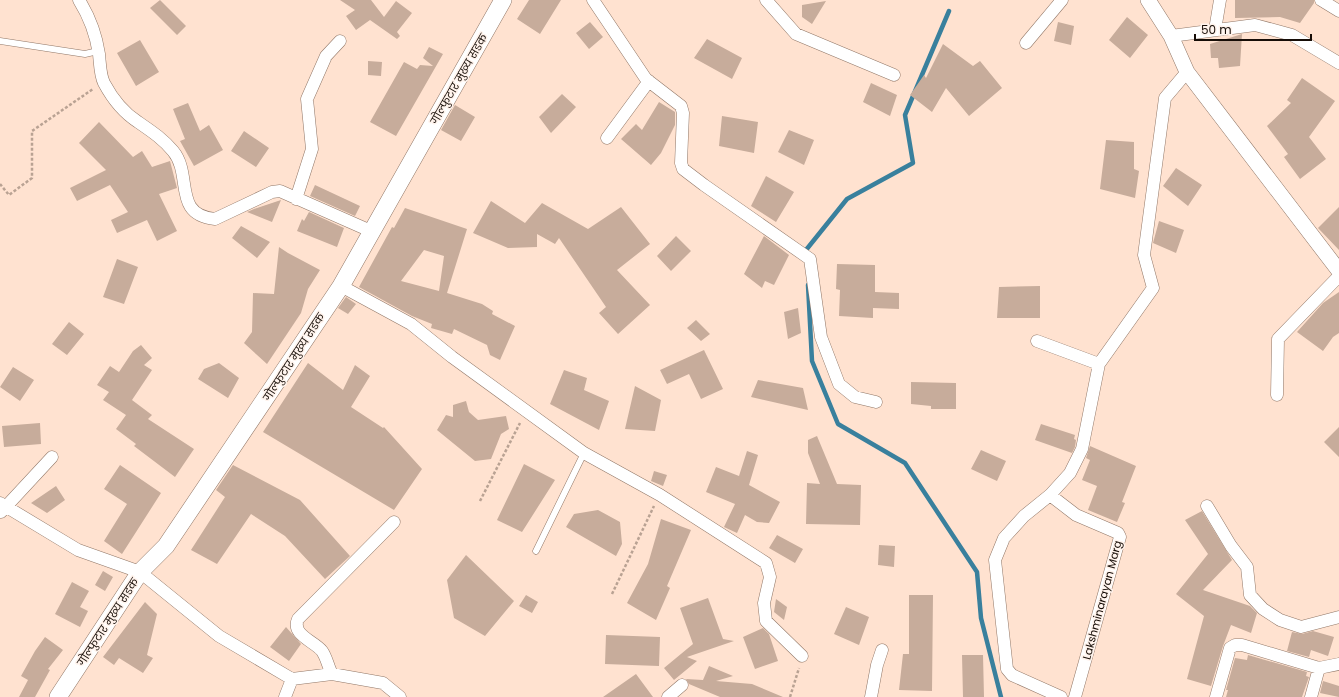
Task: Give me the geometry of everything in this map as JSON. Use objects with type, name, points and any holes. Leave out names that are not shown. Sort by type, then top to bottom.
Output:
[{"type":"main road","name":"गोल्फुटार मुख्य सडक","points":[[58,697],[140,572],[166,546],[341,286],[373,232],[503,0]]},
{"type":"street","points":[[79,0],[89,16],[98,51],[103,82],[116,102],[136,121],[160,136],[174,153],[180,167],[187,203],[194,212],[204,218],[215,219],[272,192],[280,191],[373,232]]},
{"type":"street","points":[[593,0],[646,79],[681,106],[683,113],[681,163],[683,169],[810,259],[821,337],[839,384],[855,397],[876,402]]},
{"type":"street","points":[[766,0],[796,34],[894,75]]},
{"type":"street","points":[[1026,43],[1062,0]]},
{"type":"street","points":[[1148,0],[1171,36],[1187,72],[1339,271]]},
{"type":"street","points":[[1215,30],[1220,0]]},
{"type":"street","points":[[1321,0],[1339,11]]},
{"type":"street","points":[[1171,36],[1255,25],[1292,35],[1339,63]]},
{"type":"street","points":[[296,199],[312,149],[307,99],[326,56],[340,41]]},
{"type":"street","points":[[1061,697],[1012,676],[1007,669],[995,560],[1004,538],[1024,516],[1050,495],[1070,473],[1082,449],[1099,364],[1153,288],[1144,254],[1165,98],[1187,72]]},
{"type":"street","points":[[607,138],[649,81]]},
{"type":"street","points":[[1277,395],[1278,339],[1339,276]]},
{"type":"street","points":[[341,286],[411,324],[452,357],[584,453],[660,495],[766,563],[770,577],[764,603],[766,621],[802,656]]},
{"type":"street","points":[[1037,341],[1099,364]]},
{"type":"street","points":[[52,457],[2,508],[78,550],[140,572],[218,636],[292,678],[332,674],[383,683],[400,697]]},
{"type":"street","name":"Lakshminarayan Marg","points":[[1050,495],[1076,515],[1118,533],[1120,537],[1075,697]]},
{"type":"street","points":[[1208,506],[1231,546],[1247,566],[1250,595],[1263,609],[1280,620],[1301,627],[1339,617]]},
{"type":"street","points":[[332,674],[321,651],[309,642],[297,629],[298,619],[394,522]]},
{"type":"street","points":[[1216,697],[1230,648],[1235,645],[1242,645],[1319,668],[1339,664]]},
{"type":"street","points":[[871,697],[877,665],[882,650]]},
{"type":"street","points":[[1312,697],[1319,668]]},
{"type":"street","points":[[285,697],[292,678]]},
{"type":"street","points":[[668,697],[682,685]]},
{"type":"lane","points":[[0,41],[85,54],[98,51]]},
{"type":"lane","points":[[536,551],[584,453]]},
{"type":"path","points":[[0,184],[8,195],[32,178],[32,131],[103,82]]},
{"type":"path","points":[[480,501],[526,410]]},
{"type":"path","points":[[612,594],[660,495]]},
{"type":"path","points":[[790,697],[802,656]]},
{"type":"building","points":[[160,0],[186,26],[177,35],[150,8]]},
{"type":"building","points":[[340,0],[371,0],[384,17],[396,1],[412,13],[397,32],[400,36],[397,39],[370,20],[356,30],[346,16],[355,10]]},
{"type":"building","points":[[529,0],[561,0],[540,34],[517,19]]},
{"type":"building","points":[[1235,0],[1314,0],[1314,3],[1300,23],[1280,17],[1235,18]]},
{"type":"building","points":[[826,1],[812,24],[802,17],[802,5]]},
{"type":"building","points":[[1127,17],[1148,35],[1130,58],[1109,40]]},
{"type":"building","points":[[590,22],[603,37],[589,49],[576,33]]},
{"type":"building","points":[[1058,22],[1074,26],[1071,45],[1054,41]]},
{"type":"building","points":[[1242,34],[1240,66],[1219,68],[1218,58],[1211,58],[1210,44]]},
{"type":"building","points":[[707,39],[742,58],[732,79],[694,58]]},
{"type":"building","points":[[140,40],[159,72],[136,86],[117,53]]},
{"type":"building","points":[[943,44],[973,66],[980,61],[1002,88],[969,116],[946,88],[932,112],[910,95],[924,75],[926,78]]},
{"type":"building","points":[[429,47],[443,54],[396,136],[370,122],[404,62],[417,69],[420,65],[433,66],[423,58]]},
{"type":"building","points":[[368,61],[382,62],[381,76],[368,75]]},
{"type":"building","points":[[1302,78],[1335,101],[1309,137],[1326,159],[1300,179],[1284,157],[1288,154],[1267,126],[1291,103],[1287,100]]},
{"type":"building","points":[[871,83],[897,95],[890,116],[863,102]]},
{"type":"building","points":[[562,94],[576,107],[551,133],[539,117]]},
{"type":"building","points":[[659,102],[675,112],[675,125],[661,153],[651,165],[621,139],[636,124],[642,130]]},
{"type":"building","points":[[188,103],[200,131],[209,125],[223,150],[194,166],[180,141],[185,139],[173,109]]},
{"type":"building","points":[[455,105],[475,117],[461,141],[441,130]]},
{"type":"building","points":[[722,116],[758,122],[754,153],[719,146]]},
{"type":"building","points":[[99,122],[133,157],[142,151],[152,167],[170,161],[177,188],[159,194],[177,231],[157,241],[147,220],[117,233],[111,220],[128,212],[110,185],[77,201],[70,188],[106,170],[79,143]]},
{"type":"building","points":[[789,130],[814,140],[804,165],[778,152]]},
{"type":"building","points":[[244,131],[269,148],[256,167],[231,151]]},
{"type":"building","points":[[1106,140],[1134,142],[1134,169],[1139,171],[1135,198],[1100,189]]},
{"type":"building","points":[[1176,168],[1202,185],[1188,206],[1163,186]]},
{"type":"building","points":[[766,176],[794,192],[776,222],[751,206]]},
{"type":"building","points":[[315,185],[360,206],[355,216],[310,196]]},
{"type":"building","points":[[281,200],[272,222],[247,212],[254,209]]},
{"type":"building","points":[[491,201],[525,223],[542,203],[588,229],[621,207],[650,244],[617,270],[650,305],[618,334],[599,313],[606,307],[559,238],[555,244],[537,234],[537,247],[508,248],[473,233]]},
{"type":"building","points":[[1339,207],[1339,250],[1318,228]]},
{"type":"building","points":[[405,208],[467,229],[447,293],[482,304],[493,311],[492,314],[515,326],[500,360],[490,355],[487,345],[454,329],[452,334],[431,328],[432,324],[412,316],[359,287],[392,227],[394,228]],"holes":[[[424,250],[444,256],[439,291],[401,281]]]},
{"type":"building","points":[[309,212],[344,228],[337,247],[297,231],[302,219],[304,221]]},
{"type":"building","points":[[1159,221],[1184,230],[1176,253],[1153,243]]},
{"type":"building","points":[[241,226],[270,242],[257,258],[232,238]]},
{"type":"building","points":[[676,236],[691,251],[671,271],[657,256]]},
{"type":"building","points":[[764,236],[789,255],[774,285],[765,281],[762,288],[744,274]]},
{"type":"building","points":[[279,247],[320,270],[308,289],[301,313],[267,364],[244,343],[252,332],[253,293],[274,294]]},
{"type":"building","points":[[117,259],[138,267],[124,304],[103,297]]},
{"type":"building","points":[[837,264],[875,265],[875,292],[899,293],[899,309],[873,308],[873,318],[839,316],[840,290],[836,289]]},
{"type":"building","points":[[1040,286],[1040,318],[997,318],[999,287]]},
{"type":"building","points":[[1339,292],[1339,333],[1333,337],[1323,351],[1297,332],[1323,303]]},
{"type":"building","points":[[346,297],[356,304],[348,314],[338,308]]},
{"type":"building","points":[[798,308],[801,333],[788,339],[784,312]]},
{"type":"building","points":[[696,320],[710,334],[701,341],[687,328]]},
{"type":"building","points":[[69,322],[84,334],[67,355],[52,344]]},
{"type":"building","points":[[141,345],[152,358],[144,365],[152,370],[132,400],[152,415],[148,419],[194,449],[175,477],[134,446],[136,444],[116,429],[126,415],[103,400],[109,392],[97,385],[110,366],[119,372],[133,351]]},
{"type":"building","points":[[704,350],[723,389],[701,399],[689,374],[667,384],[660,370]]},
{"type":"building","points":[[219,363],[239,378],[228,398],[198,379],[204,369]]},
{"type":"building","points":[[308,363],[343,390],[355,365],[370,376],[351,407],[383,428],[384,427],[422,469],[394,510],[263,432]]},
{"type":"building","points":[[13,367],[34,380],[20,401],[0,387]]},
{"type":"building","points":[[564,370],[587,378],[584,390],[609,401],[599,430],[550,404]]},
{"type":"building","points":[[758,380],[803,388],[808,410],[751,397]]},
{"type":"building","points":[[911,382],[956,383],[956,409],[931,409],[931,406],[911,404]]},
{"type":"building","points":[[635,386],[661,400],[655,431],[625,429]]},
{"type":"building","points":[[466,401],[469,412],[478,420],[506,416],[509,429],[501,434],[491,459],[475,461],[437,430],[446,415],[453,417],[453,405]]},
{"type":"building","points":[[40,423],[41,444],[4,447],[2,426]]},
{"type":"building","points":[[1041,424],[1075,435],[1075,447],[1072,453],[1035,440]]},
{"type":"building","points":[[1339,427],[1339,457],[1324,442]]},
{"type":"building","points":[[817,436],[837,484],[861,485],[860,525],[806,524],[807,483],[820,484],[808,453],[808,440]]},
{"type":"building","points":[[1090,446],[1136,466],[1122,502],[1125,503],[1117,522],[1088,510],[1097,486],[1082,480],[1090,460],[1086,458]]},
{"type":"building","points":[[981,450],[1006,461],[997,481],[971,469]]},
{"type":"building","points":[[747,451],[758,455],[749,485],[780,502],[769,523],[757,522],[745,515],[737,533],[724,527],[735,504],[706,492],[716,467],[739,476]]},
{"type":"building","points":[[524,464],[555,480],[522,532],[497,520]]},
{"type":"building","points":[[120,465],[161,493],[122,554],[104,541],[127,504],[104,489]]},
{"type":"building","points":[[233,465],[300,500],[350,556],[325,579],[285,536],[251,514],[217,564],[191,550],[225,497],[216,490]]},
{"type":"building","points":[[654,471],[667,475],[663,486],[651,481]]},
{"type":"building","points":[[56,486],[65,500],[47,513],[31,503]]},
{"type":"building","points":[[598,510],[620,522],[622,544],[616,556],[566,527],[574,514]]},
{"type":"building","points":[[1202,511],[1232,560],[1203,590],[1250,606],[1257,613],[1251,633],[1231,625],[1211,686],[1187,679],[1204,616],[1176,594],[1208,554],[1185,520]]},
{"type":"building","points":[[661,519],[691,530],[667,586],[670,588],[656,620],[627,603],[648,564]]},
{"type":"building","points":[[777,535],[803,549],[795,563],[769,548]]},
{"type":"building","points":[[879,545],[895,546],[894,567],[878,565]]},
{"type":"building","points":[[466,555],[514,601],[485,636],[454,618],[447,580]]},
{"type":"building","points":[[103,571],[113,577],[105,591],[95,585]]},
{"type":"building","points":[[72,582],[89,591],[80,607],[88,611],[80,627],[55,614]]},
{"type":"building","points":[[526,595],[538,602],[532,613],[519,606]]},
{"type":"building","points":[[909,595],[933,595],[932,691],[899,690],[903,654],[909,654]]},
{"type":"building","points":[[708,598],[723,639],[734,641],[687,657],[697,661],[674,680],[664,668],[693,644],[680,608]]},
{"type":"building","points":[[776,599],[787,607],[784,620],[774,612]]},
{"type":"building","points":[[145,602],[157,614],[147,655],[153,658],[143,673],[119,658],[114,665],[103,657]]},
{"type":"building","points":[[846,607],[869,617],[859,645],[834,634]]},
{"type":"building","points":[[286,627],[301,644],[289,661],[270,647]]},
{"type":"building","points":[[763,628],[769,634],[778,661],[755,669],[743,637]]},
{"type":"building","points":[[1313,631],[1334,637],[1328,656],[1311,650],[1309,657],[1287,651],[1292,632],[1302,634]]},
{"type":"building","points":[[606,635],[660,637],[659,666],[605,664]]},
{"type":"building","points":[[45,637],[63,650],[48,669],[50,670],[35,697],[19,697],[28,680],[21,676]]},
{"type":"building","points":[[962,655],[983,655],[984,697],[963,697]]},
{"type":"building","points":[[1248,655],[1307,672],[1306,676],[1309,677],[1302,697],[1226,697],[1228,690],[1226,690],[1235,658],[1247,660]]},
{"type":"building","points":[[709,666],[733,676],[716,681],[752,684],[783,697],[720,697],[689,684],[686,679],[703,680]]},
{"type":"building","points":[[636,674],[653,697],[603,697]]},
{"type":"building","points":[[1323,681],[1339,686],[1339,697],[1320,693]]},
{"type":"waterway","points":[[806,254],[806,250],[847,199],[913,163],[905,115],[949,11]]},
{"type":"waterway","points":[[808,285],[812,361],[838,424],[905,463],[977,572],[981,618],[1001,697]]}]
